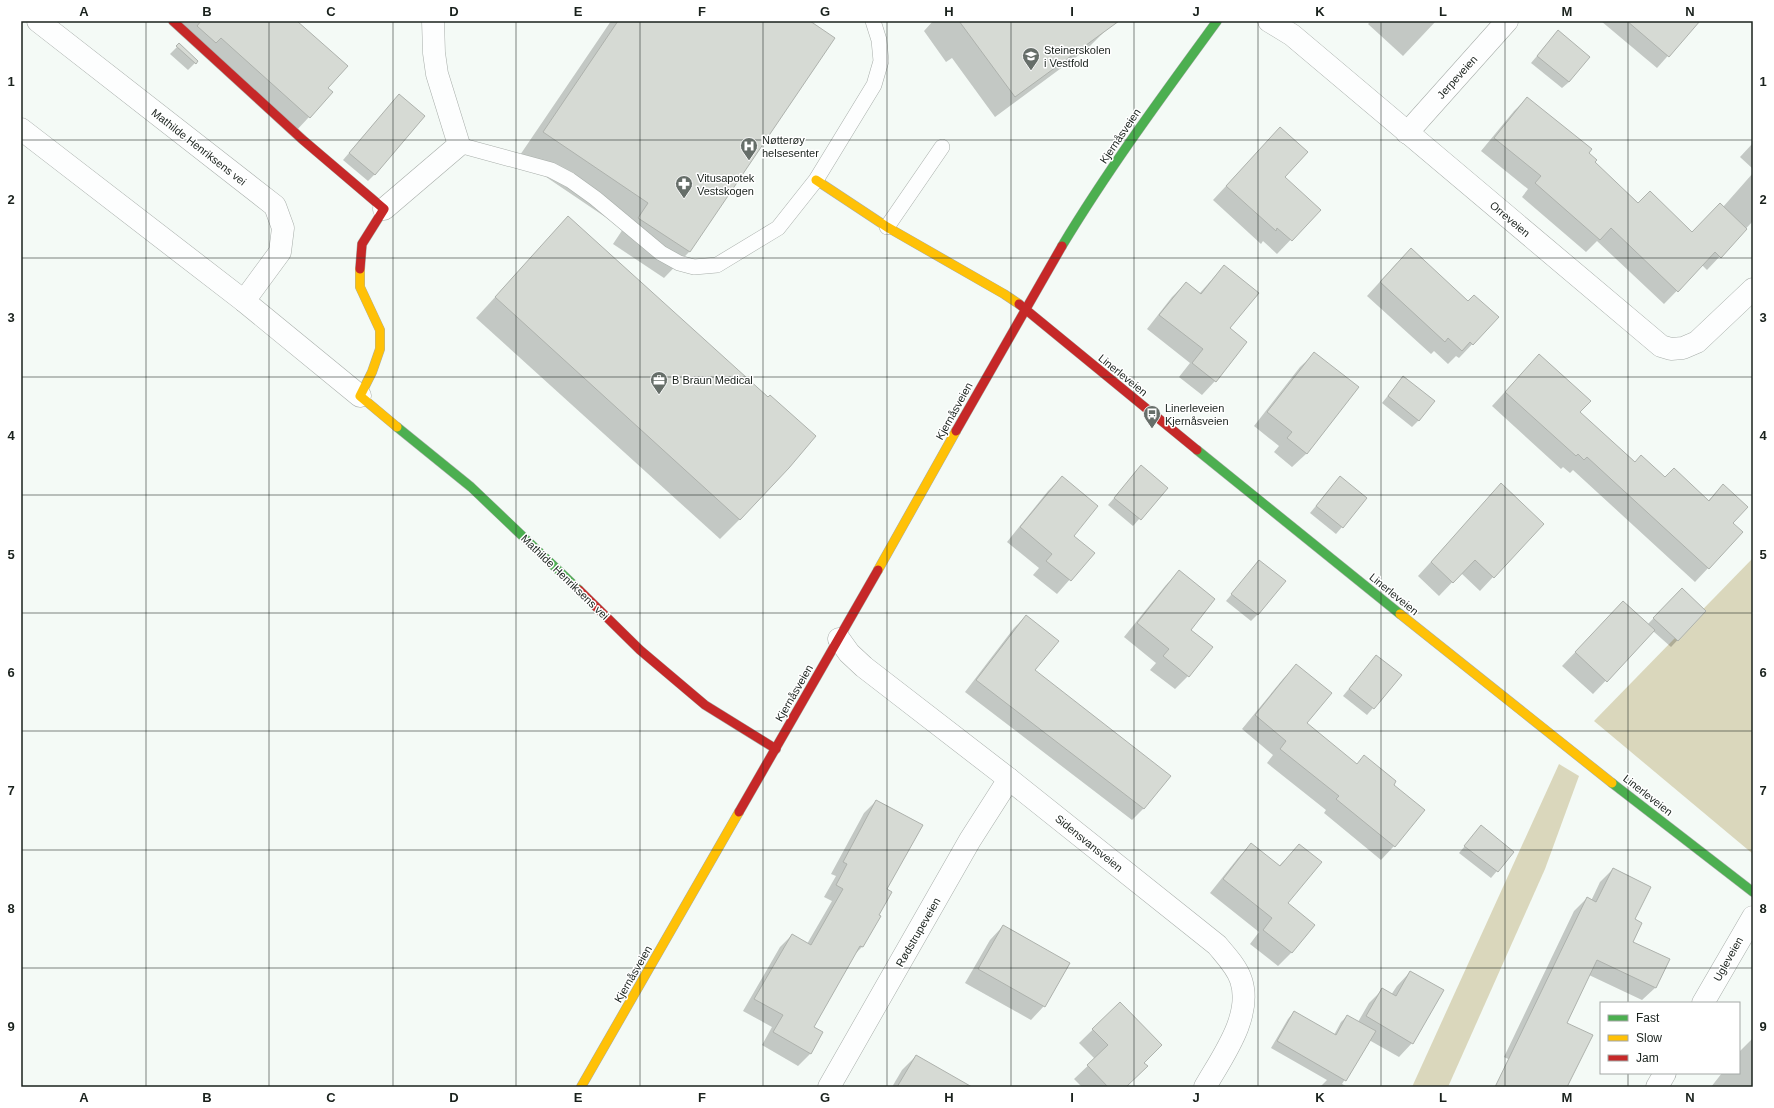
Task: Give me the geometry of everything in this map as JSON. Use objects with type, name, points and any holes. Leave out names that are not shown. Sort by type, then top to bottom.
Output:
[{"type":"street","name":"Mathilde Henriksens vei","points":[[38,21],[275,206],[283,228],[280,252],[244,301]]},
{"type":"street","points":[[173,21],[303,140],[384,209]]},
{"type":"street","points":[[360,396],[372,372],[380,349],[380,330],[360,287],[362,244],[384,209],[459,145],[437,74],[434,53],[433,21]]},
{"type":"street","name":"Kjernåsveien","points":[[581,1087],[839,639],[1025,309],[1078,220],[1145,120],[1217,21]]},
{"type":"street","name":"Orreveien","points":[[1269,21],[1292,35],[1661,346],[1670,349],[1683,348],[1697,342],[1753,289]]},
{"type":"street","name":"Jerpeveien","points":[[1407,132],[1507,21]]},
{"type":"street","name":"Mathilde Henriksens vei","points":[[21,129],[244,301],[471,487],[562,572],[640,650],[705,705],[776,749]]},
{"type":"street","points":[[816,180],[887,227],[1004,294],[1025,309]]},
{"type":"street","name":"Linerleveien","points":[[1025,309],[1060,340],[1578,756],[1753,892]]},
{"type":"street","name":"Sidensvansveien","points":[[839,639],[849,653],[864,668],[1010,779],[1217,945],[1231,962],[1241,980],[1245,1002],[1244,1007],[1237,1030],[1205,1087]]},
{"type":"street","name":"Rødstrupeveien","points":[[829,1087],[970,840],[1010,779]]},
{"type":"street","name":"Ugleveien","points":[[1705,1002],[1753,916]]},
{"type":"street","points":[[1657,1087],[1664,1074]]},
{"type":"lane","points":[[459,145],[552,170],[570,180],[595,198],[661,253],[679,263],[694,267],[717,265],[778,228],[816,180],[874,85],[881,61],[880,40],[873,21]]},
{"type":"lane","points":[[887,227],[942,147]]},
{"type":"shaded area","points":[[1753,558],[1753,854],[1594,721]]},
{"type":"shaded area","points":[[1559,764],[1579,776],[1545,869],[1448,1087],[1412,1087]]},
{"type":"building","points":[[201,21],[297,21],[348,66],[328,88],[333,92],[310,118],[221,38],[216,43],[197,26]]},
{"type":"building","points":[[618,21],[810,21],[835,38],[690,252],[638,218],[648,203],[543,132]]},
{"type":"building","points":[[959,21],[1119,21],[1015,97]]},
{"type":"building","points":[[1627,21],[1700,21],[1669,57]]},
{"type":"building","points":[[1558,30],[1590,57],[1569,82],[1537,56]]},
{"type":"building","points":[[179,43],[198,61],[196,64],[176,46]]},
{"type":"building","points":[[399,94],[425,116],[375,175],[349,153]]},
{"type":"building","points":[[1527,97],[1592,149],[1589,153],[1597,160],[1595,162],[1638,203],[1650,191],[1692,232],[1720,203],[1747,229],[1721,258],[1715,252],[1678,292],[1611,228],[1600,240],[1535,183],[1541,176],[1494,138]]},
{"type":"building","points":[[1280,127],[1308,152],[1285,177],[1321,210],[1292,241],[1277,228],[1276,231],[1226,186]]},
{"type":"building","points":[[568,216],[768,397],[770,395],[816,436],[789,468],[740,520],[495,297]]},
{"type":"building","points":[[1411,248],[1468,301],[1474,295],[1499,317],[1473,345],[1470,342],[1462,351],[1448,338],[1445,342],[1380,282]]},
{"type":"building","points":[[1224,265],[1259,293],[1230,328],[1247,342],[1216,382],[1192,363],[1203,349],[1159,315],[1186,282],[1201,294]]},
{"type":"building","points":[[1314,352],[1359,387],[1307,454],[1287,438],[1292,432],[1267,412]]},
{"type":"building","points":[[1539,354],[1591,401],[1580,412],[1635,462],[1641,455],[1665,477],[1674,468],[1709,501],[1723,484],[1748,507],[1733,523],[1743,532],[1709,569],[1587,457],[1584,460],[1578,454],[1576,456],[1505,392]]},
{"type":"building","points":[[1403,376],[1435,401],[1419,421],[1388,396]]},
{"type":"building","points":[[1141,465],[1168,488],[1141,520],[1114,498]]},
{"type":"building","points":[[1062,476],[1098,506],[1074,536],[1095,553],[1071,581],[1046,561],[1052,554],[1020,527]]},
{"type":"building","points":[[1340,476],[1367,498],[1343,528],[1316,506]]},
{"type":"building","points":[[1501,483],[1544,524],[1494,578],[1475,560],[1453,583],[1431,562]]},
{"type":"building","points":[[1259,560],[1286,581],[1258,615],[1231,594]]},
{"type":"building","points":[[1179,570],[1215,599],[1191,630],[1213,647],[1189,677],[1163,656],[1169,649],[1137,623]]},
{"type":"building","points":[[1682,588],[1706,611],[1678,641],[1653,618]]},
{"type":"building","points":[[1623,601],[1655,630],[1607,682],[1575,652]]},
{"type":"building","points":[[1026,615],[1059,641],[1035,670],[1171,776],[1144,809],[976,680]]},
{"type":"building","points":[[1376,655],[1402,675],[1374,709],[1349,689]]},
{"type":"building","points":[[1296,664],[1332,693],[1307,723],[1357,764],[1364,755],[1396,781],[1394,785],[1425,810],[1395,847],[1336,799],[1339,796],[1280,749],[1286,741],[1255,715]]},
{"type":"building","points":[[876,800],[923,825],[887,889],[892,892],[879,915],[881,916],[863,947],[860,946],[814,1027],[823,1032],[811,1054],[773,1032],[783,1015],[754,999],[792,934],[811,945],[843,889],[836,885],[847,864],[843,862]]},
{"type":"building","points":[[1481,825],[1514,852],[1498,872],[1464,846]]},
{"type":"building","points":[[1251,843],[1280,866],[1299,844],[1322,862],[1288,903],[1315,925],[1292,953],[1263,930],[1272,918],[1223,879]]},
{"type":"building","points":[[1613,868],[1651,887],[1635,919],[1642,923],[1633,942],[1670,959],[1656,988],[1597,960],[1567,1023],[1593,1035],[1567,1087],[1495,1087],[1587,897],[1596,902]]},
{"type":"building","points":[[1003,925],[1070,963],[1045,1007],[978,969]]},
{"type":"building","points":[[1410,971],[1444,990],[1413,1044],[1366,1016],[1382,988],[1396,996]]},
{"type":"building","points":[[1120,1002],[1162,1045],[1144,1063],[1148,1066],[1126,1087],[1108,1087],[1087,1065],[1108,1045],[1092,1029]]},
{"type":"building","points":[[1294,1011],[1336,1035],[1347,1015],[1376,1031],[1346,1081],[1277,1041]]},
{"type":"building","points":[[916,1055],[972,1087],[897,1087]]},
{"type":"traffic: fast","points":[[1062,246],[1117,160],[1217,21]]},
{"type":"traffic: fast","points":[[397,427],[471,487],[579,590]]},
{"type":"traffic: fast","points":[[1197,450],[1400,614]]},
{"type":"traffic: fast","points":[[1612,783],[1753,892]]},
{"type":"traffic: slow","points":[[816,180],[887,227],[1019,304]]},
{"type":"traffic: slow","points":[[360,269],[360,287],[380,330],[380,349],[372,372],[360,396],[397,427]]},
{"type":"traffic: slow","points":[[878,570],[956,431]]},
{"type":"traffic: slow","points":[[1400,614],[1612,783]]},
{"type":"traffic: slow","points":[[581,1087],[739,812]]},
{"type":"traffic: jam","points":[[173,21],[303,140],[384,209],[362,244],[360,269]]},
{"type":"traffic: jam","points":[[956,431],[1062,246]]},
{"type":"traffic: jam","points":[[1019,304],[1197,450]]},
{"type":"traffic: jam","points":[[739,812],[878,570]]},
{"type":"traffic: jam","points":[[579,590],[640,650],[705,705],[776,749]]},
{"type":"place","name":"Steinerskolen i Vestfold","points":[[1031,71]]},
{"type":"place","name":"Nøtterøy helsesenter","points":[[749,161]]},
{"type":"place","name":"Vitusapotek Vestskogen","points":[[684,199]]},
{"type":"place","name":"B Braun Medical","points":[[659,395]]},
{"type":"place","name":"Linerleveien Kjernåsveien","points":[[1152,429]]}]
